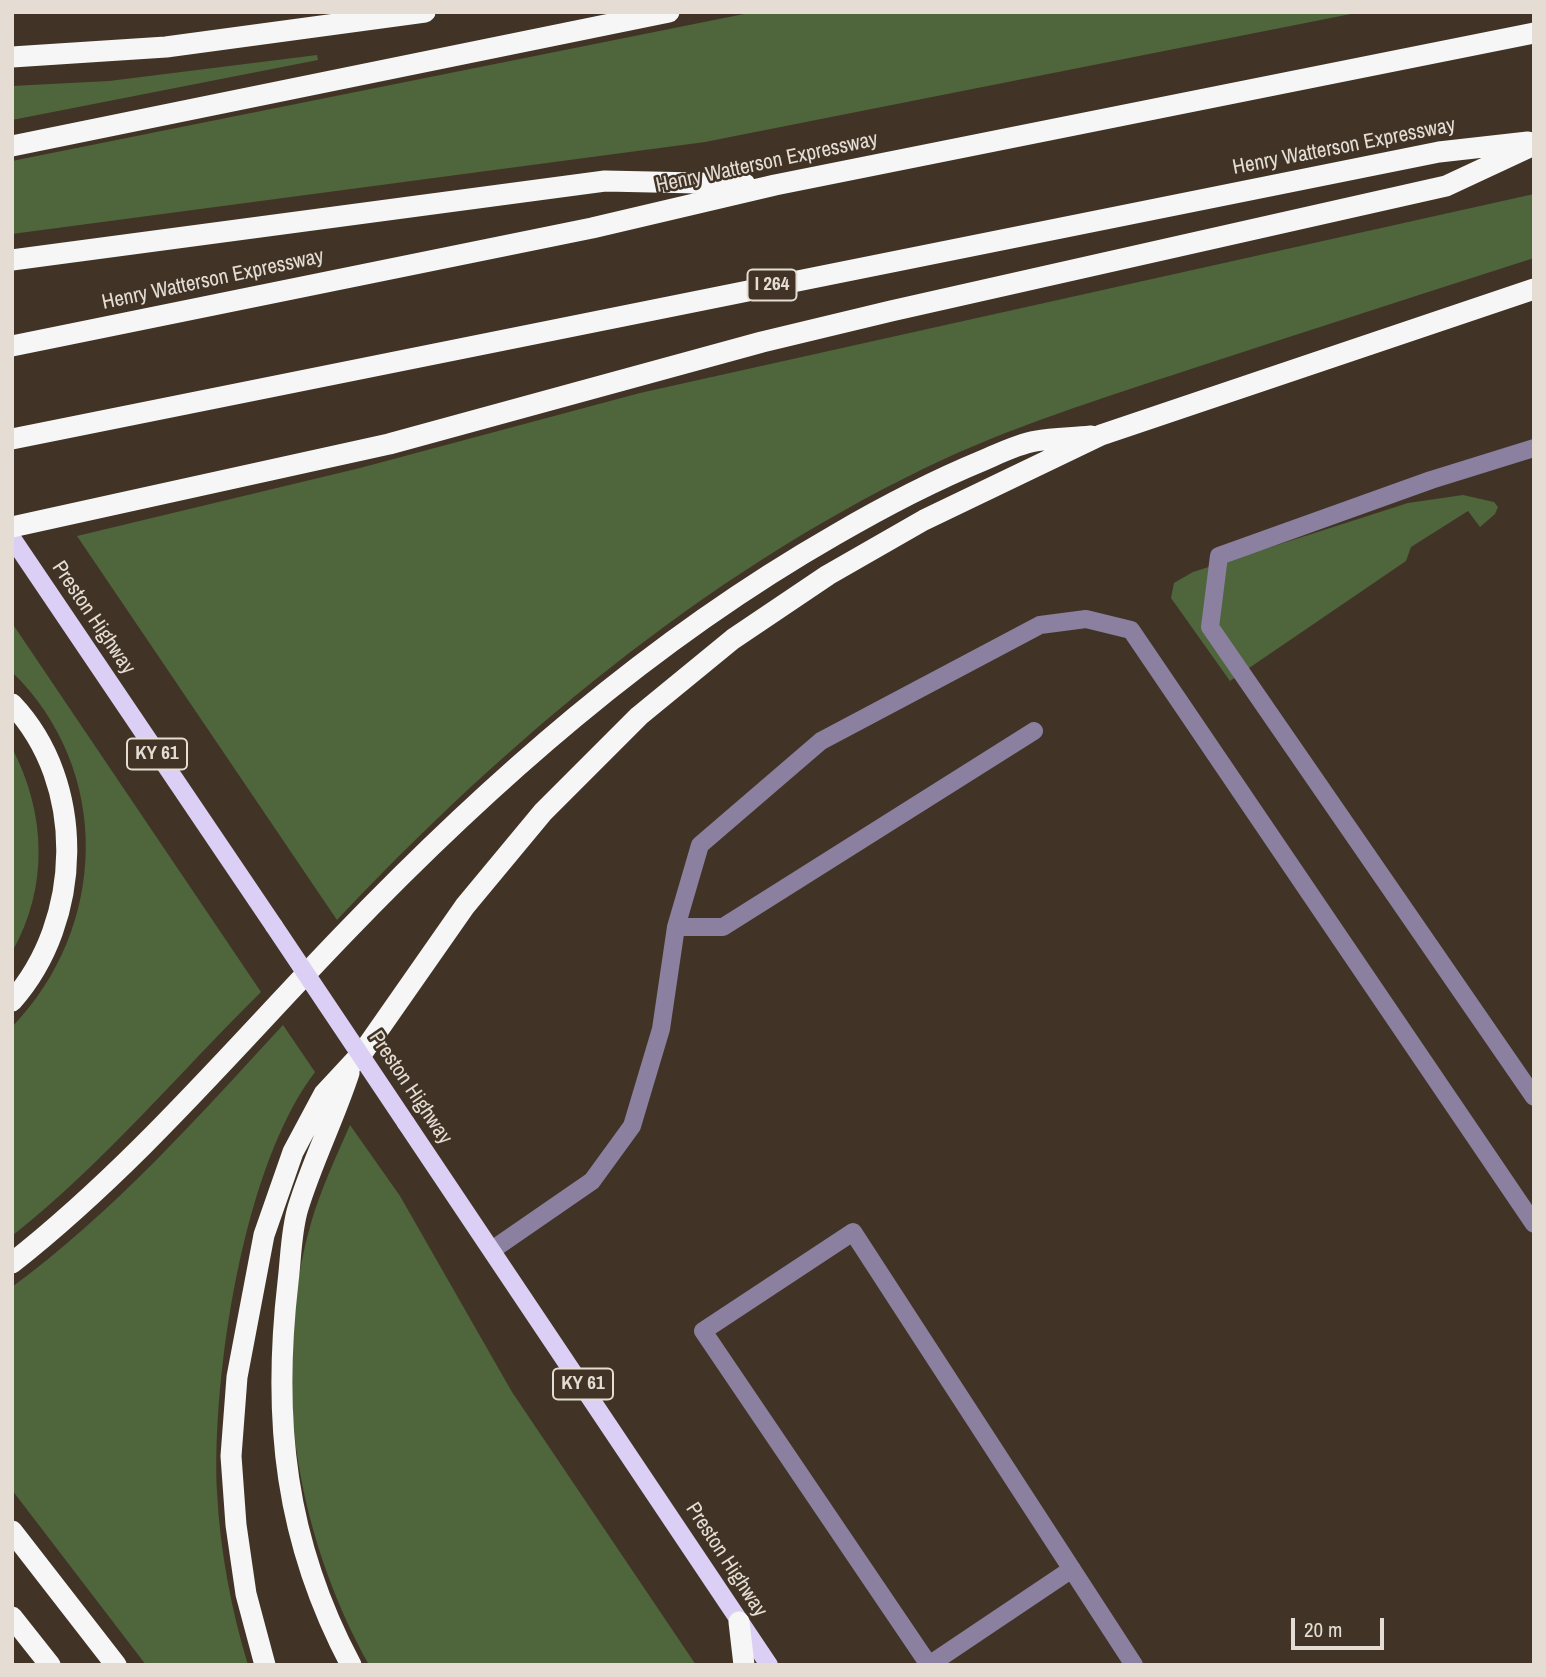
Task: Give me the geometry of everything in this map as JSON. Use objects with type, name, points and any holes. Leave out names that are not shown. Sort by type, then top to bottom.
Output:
[{"type":"highway","points":[[12,57],[166,47],[425,12]]},
{"type":"highway","points":[[12,146],[669,12]]},
{"type":"highway","name":"Henry Watterson Expressway","points":[[12,346],[592,228],[775,185],[1534,33]]},
{"type":"highway","points":[[12,527],[389,444],[762,342],[891,311],[1446,186],[1534,144]]},
{"type":"highway","name":"Henry Watterson Expressway","points":[[12,439],[1426,154],[1534,144]]},
{"type":"highway","points":[[12,260],[605,181],[775,185]]},
{"type":"highway","points":[[265,1665],[246,1594],[236,1525],[232,1456],[237,1377],[264,1235],[293,1152],[324,1094],[352,1064],[433,949],[504,857],[593,761],[685,677],[770,613],[875,546],[949,507],[1043,465],[1101,435],[1534,289]]},
{"type":"highway","points":[[12,1262],[59,1226],[131,1158],[345,933],[461,817],[516,766],[636,668],[777,568],[927,486],[1033,441],[1101,435]]},
{"type":"highway","points":[[12,704],[36,735],[48,761],[66,824],[67,859],[60,914],[34,970],[12,1001]]},
{"type":"highway","points":[[351,1665],[334,1633],[297,1525],[284,1442],[279,1382],[297,1211],[352,1064]]},
{"type":"highway","points":[[12,1531],[116,1665]]},
{"type":"highway","points":[[12,1617],[50,1665]]},
{"type":"highway","points":[[739,1622],[744,1665]]},
{"type":"main road","name":"Preston Highway","points":[[12,538],[769,1665]]},
{"type":"lane","points":[[1534,448],[1431,480],[1219,556],[1210,627],[1534,1097]]},
{"type":"lane","points":[[492,1250],[592,1181],[632,1126],[661,1029],[676,927],[700,845],[821,741],[1040,625],[1086,619],[1131,630],[1534,1224]]},
{"type":"lane","points":[[676,927],[723,927],[1034,731]]},
{"type":"lane","points":[[1072,1569],[929,1665],[703,1331],[853,1232],[1135,1665]]},
{"type":"green space","points":[[754,12],[1361,12],[705,142],[12,234],[12,161]]},
{"type":"green space","points":[[317,55],[318,60],[12,120],[12,86],[109,81]]},
{"type":"green space","points":[[1534,194],[1534,258],[1023,426],[927,467],[844,510],[764,558],[611,667],[539,726],[402,853],[337,920],[77,536],[360,468],[640,393]]},
{"type":"green space","points":[[1463,495],[1494,502],[1498,507],[1495,514],[1480,527],[1468,511],[1411,547],[1406,561],[1230,681],[1171,598],[1174,583],[1193,572],[1408,503]]},
{"type":"green space","points":[[12,623],[261,992],[109,1149],[12,1236],[12,1027],[44,987],[67,944],[81,897],[86,849],[82,801],[68,755],[45,711],[12,672]]},
{"type":"green space","points":[[12,748],[32,798],[39,850],[32,902],[12,952]]},
{"type":"green space","points":[[283,1025],[315,1072],[290,1112],[269,1161],[251,1215],[227,1332],[217,1444],[218,1514],[224,1557],[236,1622],[248,1665],[146,1665],[12,1490],[12,1287],[120,1195],[187,1129]]},
{"type":"green space","points":[[350,1125],[400,1196],[512,1392],[696,1665],[369,1665],[344,1614],[323,1560],[307,1506],[296,1450],[291,1393],[292,1336],[298,1279],[315,1210]]}]
